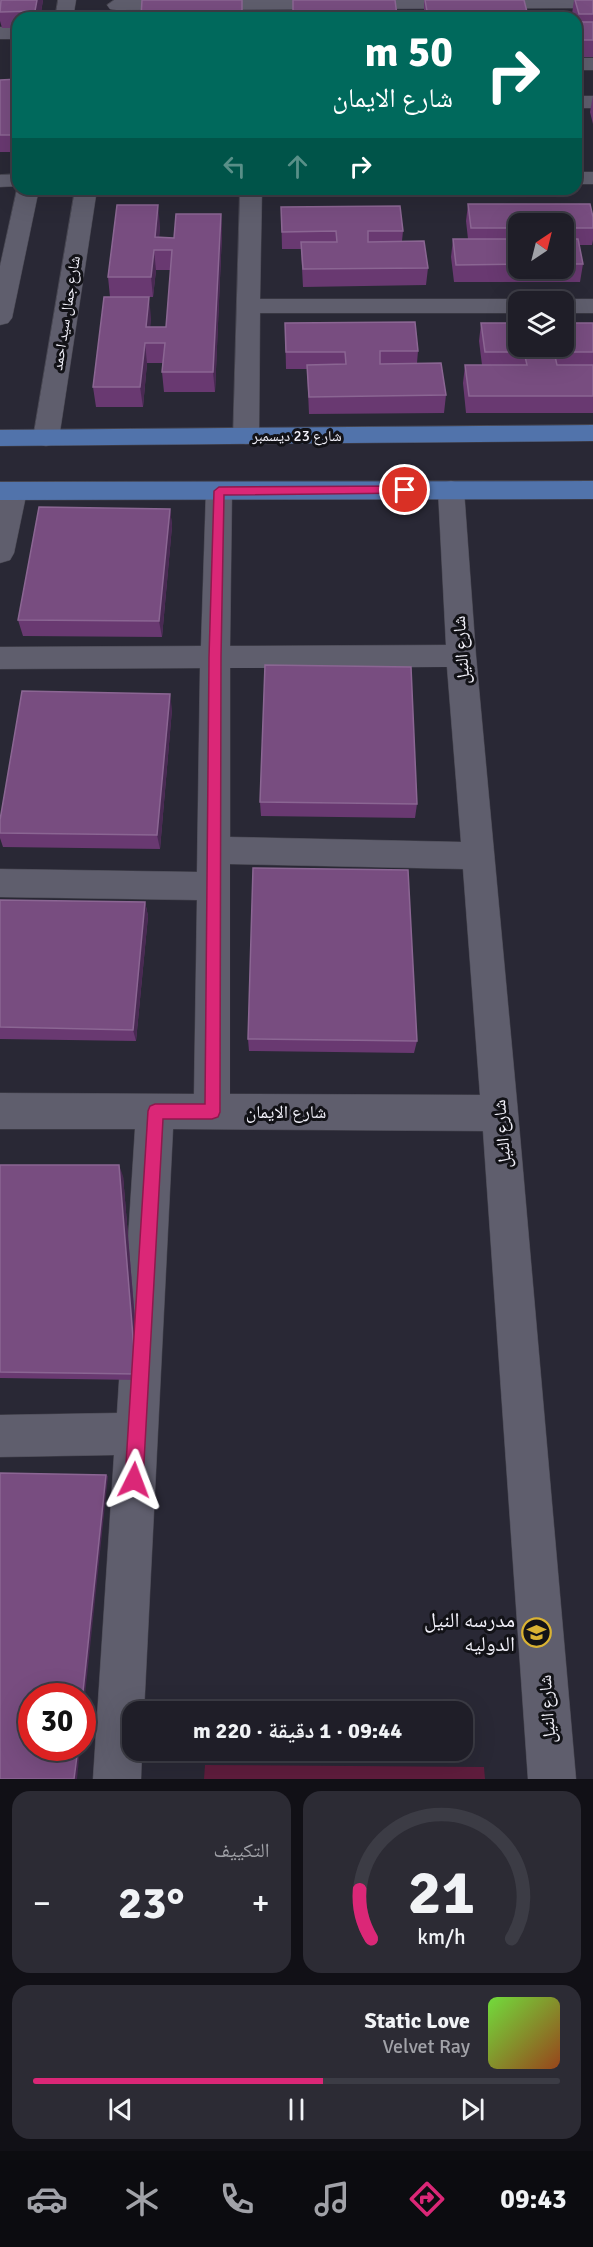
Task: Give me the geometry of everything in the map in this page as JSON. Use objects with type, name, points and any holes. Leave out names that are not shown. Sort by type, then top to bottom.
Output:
[{"type":"main road","name":"شارع 23 ديسمبر","points":[[0,438],[246,436],[592,438]]},
{"type":"main road","points":[[7,491],[593,490]]},
{"type":"street","points":[[116,8],[286,2],[593,3]]},
{"type":"street","points":[[0,318],[6,264],[26,195]]},
{"type":"street","name":"شارع جمال سيد احمد","points":[[46,438],[85,195]]},
{"type":"street","points":[[246,436],[251,195]]},
{"type":"street","points":[[248,306],[508,306]]},
{"type":"street","points":[[574,306],[593,306]]},
{"type":"street","name":"شارع النيل","points":[[451,490],[461,656],[500,1113],[552,1779]]},
{"type":"street","points":[[0,553],[7,491]]},
{"type":"street","points":[[212,1112],[215,657],[219,491]]},
{"type":"street","points":[[0,658],[461,656]]},
{"type":"street","points":[[214,850],[477,856]]},
{"type":"street","points":[[0,883],[213,886]]},
{"type":"street","name":"شارع الايمان","points":[[0,1111],[500,1113]]},
{"type":"street","points":[[117,1779],[155,1111]]},
{"type":"street","points":[[0,1436],[137,1434]]},
{"type":"shaded area","points":[[205,1765],[484,1767],[485,1779],[204,1779]]},
{"type":"building","points":[[1,0],[37,0],[35,11],[0,12]]},
{"type":"building","points":[[142,0],[242,0],[242,12],[141,12]]},
{"type":"building","points":[[293,0],[395,0],[396,12],[293,12]]},
{"type":"building","points":[[425,0],[524,0],[527,12],[427,12]]},
{"type":"building","points":[[575,0],[593,0],[593,14],[578,12]]},
{"type":"building","points":[[582,22],[593,22],[593,40],[582,40]]},
{"type":"building","points":[[12,79],[12,135],[0,135],[0,80]]},
{"type":"building","points":[[468,204],[590,204],[593,217],[593,228],[574,228],[574,213],[508,213],[508,234],[507,228],[471,228]]},
{"type":"building","points":[[117,205],[158,205],[155,237],[174,238],[176,214],[221,214],[213,372],[162,372],[165,343],[145,343],[140,387],[93,387],[104,297],[149,297],[146,327],[166,327],[172,250],[154,250],[151,277],[108,277]]},
{"type":"building","points":[[400,206],[403,231],[368,231],[368,242],[424,241],[428,268],[303,269],[301,242],[337,242],[336,231],[282,232],[281,207]]},
{"type":"building","points":[[453,239],[508,239],[508,264],[456,265]]},
{"type":"building","points":[[574,239],[578,239],[583,264],[574,264]]},
{"type":"building","points":[[415,322],[418,351],[380,351],[380,364],[441,363],[446,395],[309,397],[307,365],[346,364],[345,352],[286,352],[285,323]]},
{"type":"building","points":[[481,323],[508,323],[508,352],[485,352]]},
{"type":"building","points":[[574,323],[593,323],[593,352],[574,352]]},
{"type":"building","points":[[525,357],[555,357],[557,365],[593,365],[593,396],[469,396],[465,365],[527,365]]},
{"type":"building","points":[[39,507],[170,509],[159,621],[18,620]]},
{"type":"building","points":[[265,665],[411,667],[417,804],[260,802]]},
{"type":"building","points":[[22,691],[170,694],[157,835],[0,833],[0,820]]},
{"type":"building","points":[[253,868],[408,870],[417,1041],[248,1039]]},
{"type":"building","points":[[0,900],[145,902],[133,1030],[0,1027]]},
{"type":"building","points":[[0,1165],[119,1165],[136,1374],[0,1372]]},
{"type":"building","points":[[0,1473],[106,1475],[84,1683],[18,1683],[18,1761],[76,1761],[74,1779],[0,1779]]},
{"type":"place","name":"مدرسه النيل الدوليه","points":[[536,1632]]},
{"type":"route","points":[[134,1480],[155,1111],[212,1112],[215,657],[219,491],[405,490]]}]
